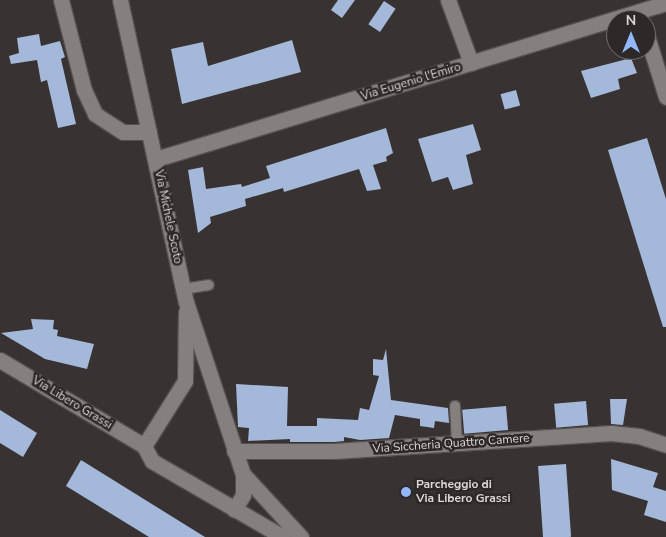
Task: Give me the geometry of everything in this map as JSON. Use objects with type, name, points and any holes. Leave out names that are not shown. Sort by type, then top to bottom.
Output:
[{"type":"street","points":[[61,0],[84,90],[95,114],[123,132],[149,132]]},
{"type":"street","name":"Via Michele Scoto","points":[[120,0],[185,296]]},
{"type":"street","points":[[448,0],[471,63]]},
{"type":"street","name":"Via Eugenio l'Emiro","points":[[651,10],[666,3]]},
{"type":"street","name":"Via Eugenio l'Emiro","points":[[156,159],[471,63],[606,25]]},
{"type":"street","points":[[655,60],[666,97]]},
{"type":"street","points":[[185,296],[243,474],[301,537]]},
{"type":"street","points":[[185,296],[185,381],[144,446],[152,461],[283,537]]},
{"type":"street","name":"Via Libero Grassi","points":[[0,360],[144,446]]},
{"type":"street","points":[[185,381],[212,378]]},
{"type":"street","name":"Via Siccheria Quattro Camere","points":[[234,451],[334,451],[611,433],[639,436],[666,445]]},
{"type":"street","points":[[234,510],[243,495],[243,474]]},
{"type":"lane","points":[[185,296],[209,285]]},
{"type":"lane","points":[[454,406],[457,444]]},
{"type":"building","points":[[338,0],[355,0],[342,18],[331,10]]},
{"type":"building","points":[[384,1],[396,9],[380,32],[368,24]]},
{"type":"building","points":[[39,34],[41,46],[60,41],[65,57],[61,59],[76,124],[58,128],[47,80],[41,82],[37,60],[11,64],[9,56],[19,53],[17,38]]},
{"type":"building","points":[[292,40],[301,72],[182,104],[171,49],[203,42],[208,66]]},
{"type":"building","points":[[623,60],[632,60],[637,73],[618,79],[620,89],[591,98],[581,71]]},
{"type":"building","points":[[516,90],[520,105],[505,110],[501,94]]},
{"type":"building","points":[[473,124],[481,150],[466,155],[473,184],[453,190],[448,177],[432,182],[418,139]]},
{"type":"building","points":[[386,128],[393,153],[386,157],[387,161],[373,165],[381,189],[367,191],[359,169],[284,192],[283,188],[245,199],[246,206],[210,217],[211,223],[198,233],[188,170],[203,167],[206,189],[241,184],[242,187],[270,178],[266,166]]},
{"type":"building","points":[[647,138],[666,199],[666,327],[663,327],[608,150]]},
{"type":"building","points":[[31,319],[54,320],[53,329],[58,330],[57,336],[94,344],[87,369],[45,359],[1,333],[33,329]]},
{"type":"building","points":[[386,349],[391,400],[448,408],[449,423],[435,421],[434,428],[420,426],[420,419],[395,415],[389,438],[360,440],[344,437],[344,441],[334,442],[290,442],[290,439],[248,441],[249,428],[238,427],[236,384],[288,387],[287,426],[317,426],[317,418],[358,420],[360,408],[369,410],[379,376],[373,375],[373,359],[383,360]]},
{"type":"building","points":[[610,399],[627,399],[623,425],[611,424]]},
{"type":"building","points":[[586,401],[588,425],[556,428],[554,404]]},
{"type":"building","points":[[506,406],[508,430],[464,434],[462,410]]},
{"type":"building","points":[[0,410],[37,433],[23,457],[0,443]]},
{"type":"building","points":[[611,459],[658,473],[653,487],[666,491],[666,522],[644,515],[648,501],[612,490]]},
{"type":"building","points":[[81,460],[205,537],[149,537],[66,486]]},
{"type":"building","points":[[566,464],[571,537],[543,537],[538,466]]},
{"type":"place","name":"Parcheggio di Via Libero Grassi","points":[[406,492]]}]
